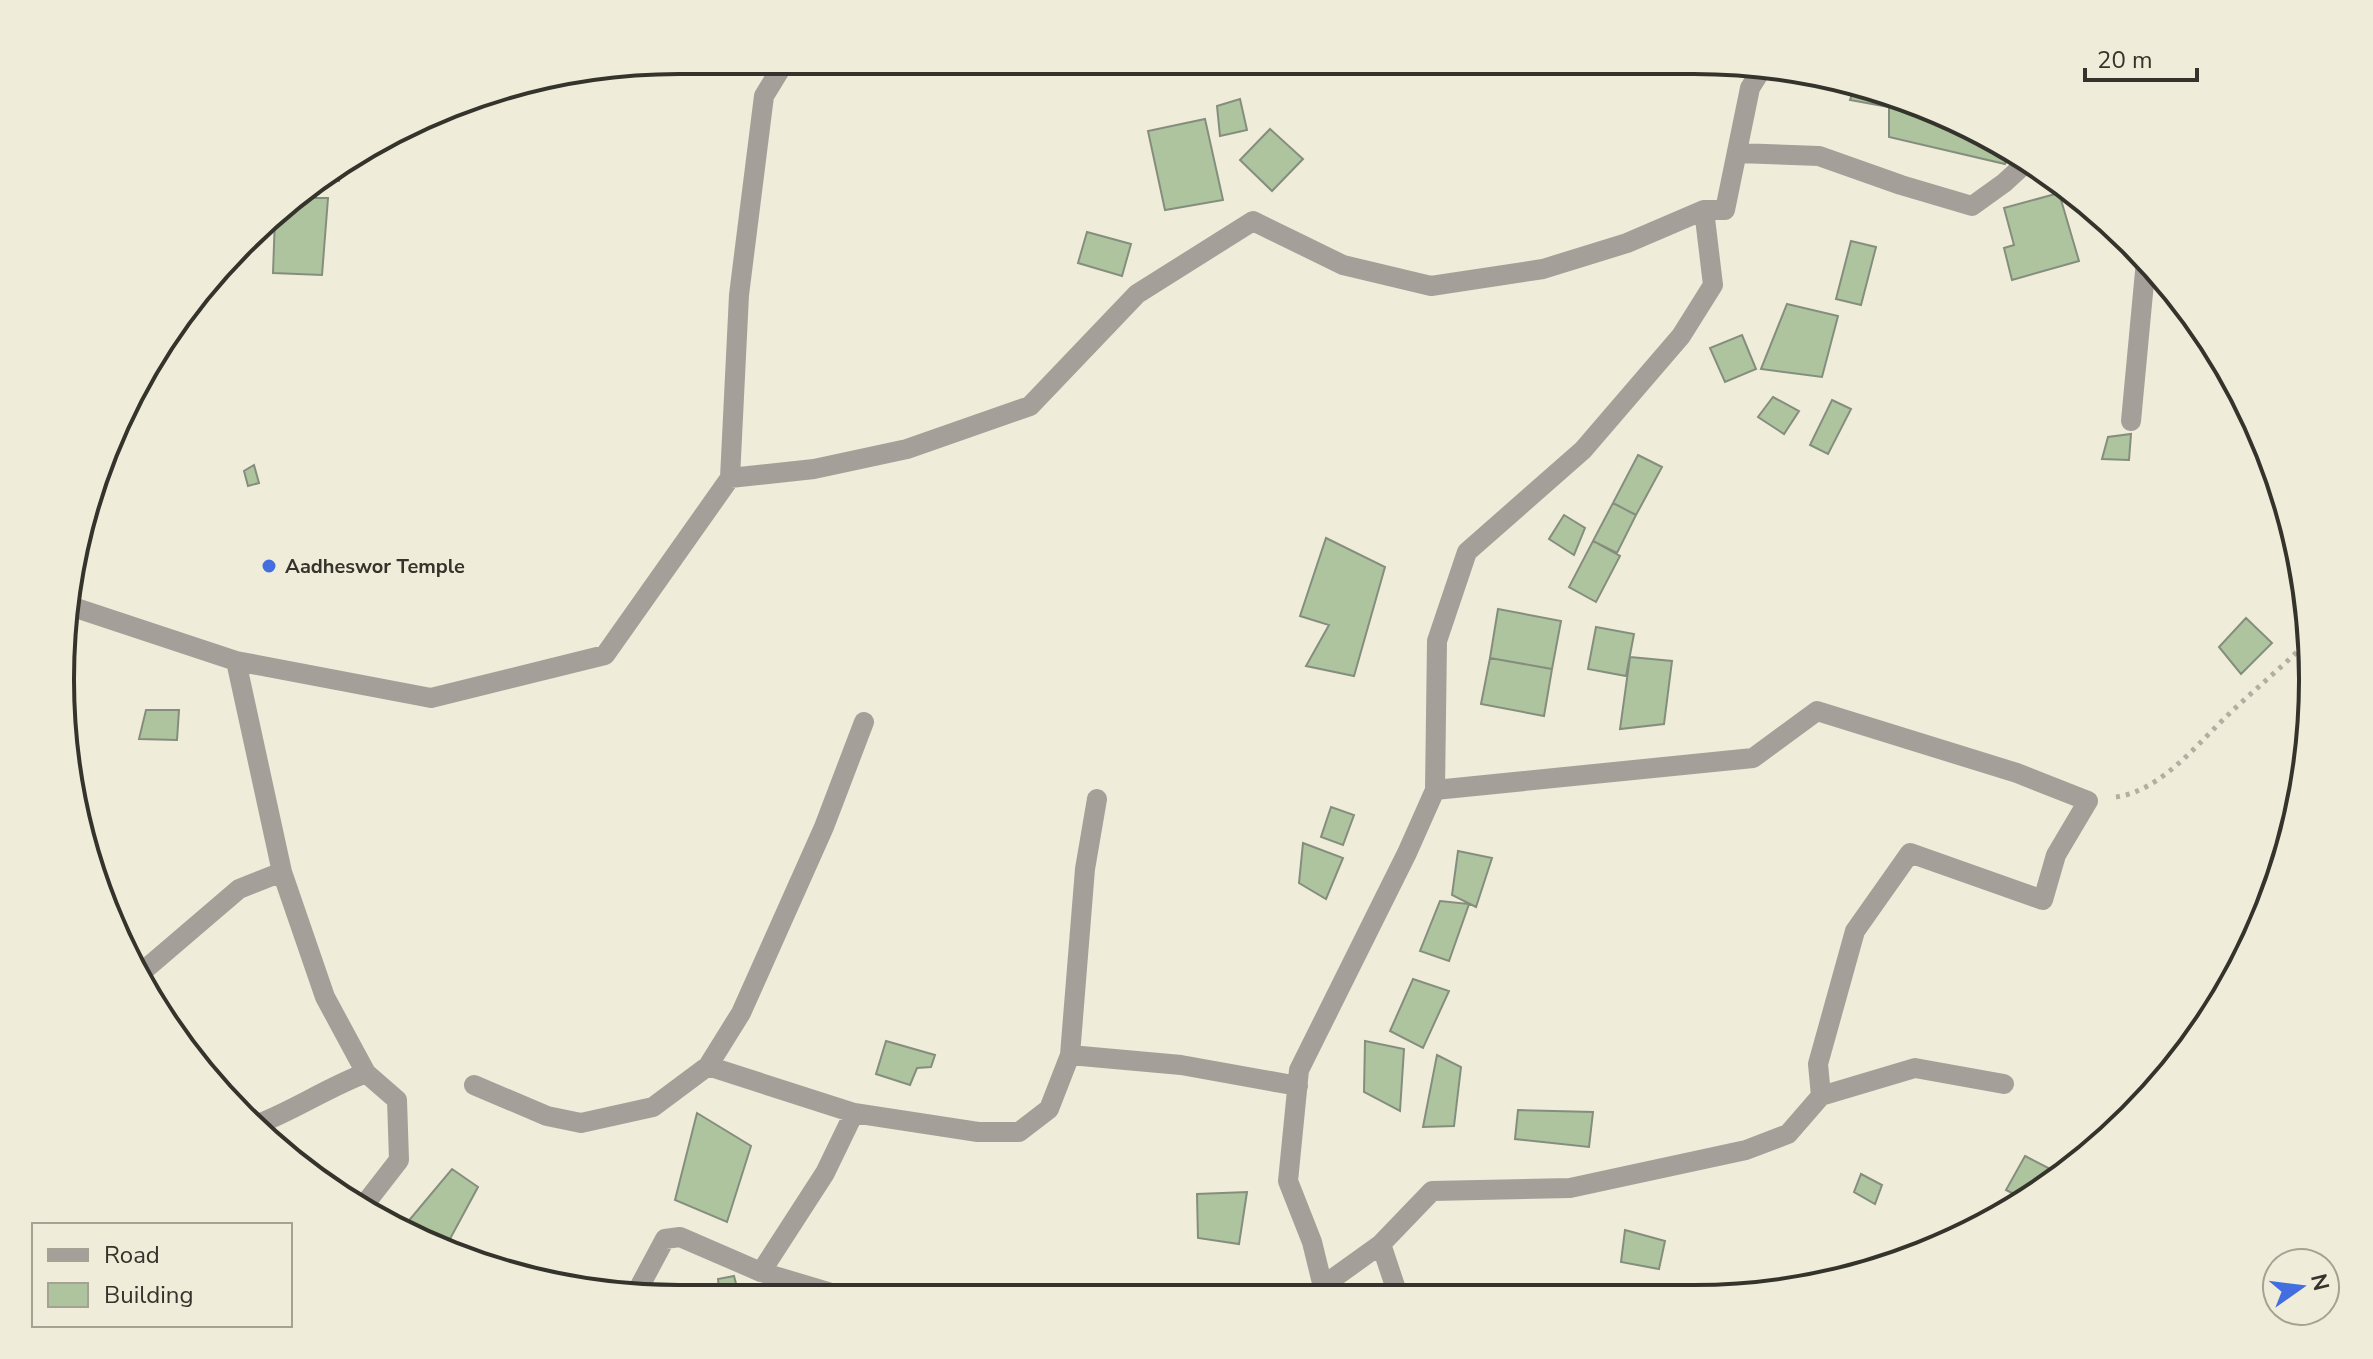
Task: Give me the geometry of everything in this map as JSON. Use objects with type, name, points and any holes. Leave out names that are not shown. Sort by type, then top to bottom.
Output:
[{"type":"street","points":[[78,609],[236,661],[431,698],[605,655],[730,478],[739,295],[764,96],[777,74]]},
{"type":"street","points":[[730,478],[814,469],[907,449],[1030,406],[1137,294],[1253,221],[1343,265],[1431,286],[1543,269],[1627,243],[1704,210],[1725,210],[1750,88],[1757,77]]},
{"type":"street","points":[[1737,153],[1819,156],[1972,206],[2019,169]]},
{"type":"street","points":[[1323,1285],[1312,1242],[1288,1181],[1299,1070],[1435,790],[1437,641],[1467,552],[1583,450],[1681,336],[1713,285],[1704,210]]},
{"type":"street","points":[[2131,421],[2145,275]]},
{"type":"street","points":[[236,661],[282,872],[325,997],[366,1073],[397,1100],[399,1160],[369,1199]]},
{"type":"street","points":[[1435,790],[1753,758],[1817,711],[2017,773],[2088,801],[2056,855],[2043,900],[1910,853],[1855,931],[1818,1064],[1821,1096]]},
{"type":"street","points":[[474,1085],[547,1116],[581,1123],[653,1107],[708,1066],[741,1013],[824,827],[864,722]]},
{"type":"street","points":[[708,1066],[854,1113],[978,1132],[1019,1132],[1049,1109],[1070,1055],[1085,869],[1097,799]]},
{"type":"street","points":[[148,969],[239,889],[282,872]]},
{"type":"street","points":[[1070,1055],[1181,1065],[1298,1086]]},
{"type":"street","points":[[1330,1285],[1381,1244],[1432,1191],[1570,1188],[1746,1150],[1788,1134],[1821,1096],[1915,1068],[2004,1084]]},
{"type":"street","points":[[265,1121],[285,1114],[336,1084],[366,1073]]},
{"type":"street","points":[[761,1272],[825,1173],[854,1113]]},
{"type":"street","points":[[641,1284],[665,1239],[680,1237],[761,1272],[805,1285]]},
{"type":"street","points":[[1381,1244],[1395,1285]]},
{"type":"path","points":[[2088,801],[2128,795],[2181,764],[2298,650]]},
{"type":"building","points":[[1852,95],[1889,106],[1889,107],[1850,100]]},
{"type":"building","points":[[1240,99],[1247,130],[1220,136],[1217,106]]},
{"type":"building","points":[[1889,107],[1961,136],[2006,161],[2005,164],[1889,137]]},
{"type":"building","points":[[1205,119],[1223,200],[1165,210],[1148,131]]},
{"type":"building","points":[[1270,129],[1303,159],[1272,191],[1240,160]]},
{"type":"building","points":[[2055,194],[2060,198],[2079,261],[2012,280],[2004,248],[2014,245],[2004,208]]},
{"type":"building","points":[[312,198],[328,198],[322,275],[273,273],[275,229]]},
{"type":"building","points":[[1087,232],[1131,244],[1122,276],[1078,263]]},
{"type":"building","points":[[1851,241],[1876,247],[1861,305],[1836,299]]},
{"type":"building","points":[[1787,304],[1838,316],[1822,377],[1761,369]]},
{"type":"building","points":[[1742,335],[1756,369],[1725,382],[1710,348]]},
{"type":"building","points":[[1773,397],[1799,411],[1784,434],[1758,417]]},
{"type":"building","points":[[1832,400],[1851,409],[1828,454],[1810,445]]},
{"type":"building","points":[[2131,434],[2129,460],[2102,459],[2108,437]]},
{"type":"building","points":[[1638,455],[1662,467],[1636,515],[1613,503]]},
{"type":"building","points":[[254,465],[259,483],[248,486],[244,471]]},
{"type":"building","points":[[1613,503],[1636,515],[1617,553],[1593,541]]},
{"type":"building","points":[[1564,515],[1585,528],[1574,555],[1549,539]]},
{"type":"building","points":[[1326,538],[1385,567],[1354,676],[1306,666],[1329,625],[1300,616]]},
{"type":"building","points":[[1593,541],[1620,556],[1596,602],[1569,587]]},
{"type":"building","points":[[1498,609],[1561,621],[1552,669],[1490,658]]},
{"type":"building","points":[[2246,618],[2272,643],[2241,674],[2219,647]]},
{"type":"building","points":[[1596,627],[1634,634],[1626,676],[1588,669]]},
{"type":"building","points":[[1630,657],[1672,661],[1664,724],[1620,729]]},
{"type":"building","points":[[1490,658],[1552,669],[1544,716],[1481,704]]},
{"type":"building","points":[[146,710],[179,710],[177,740],[139,739]]},
{"type":"building","points":[[1331,807],[1354,815],[1343,845],[1321,837]]},
{"type":"building","points":[[1303,843],[1343,858],[1326,899],[1299,883]]},
{"type":"building","points":[[1458,851],[1492,858],[1476,907],[1452,895]]},
{"type":"building","points":[[1440,901],[1469,904],[1449,961],[1420,951]]},
{"type":"building","points":[[1413,979],[1449,991],[1423,1048],[1390,1031]]},
{"type":"building","points":[[886,1041],[935,1055],[931,1067],[917,1068],[910,1085],[876,1074]]},
{"type":"building","points":[[1365,1041],[1404,1049],[1400,1111],[1364,1092]]},
{"type":"building","points":[[1437,1055],[1461,1067],[1454,1126],[1423,1127]]},
{"type":"building","points":[[1518,1110],[1593,1112],[1589,1147],[1515,1139]]},
{"type":"building","points":[[697,1113],[751,1146],[727,1222],[675,1200]]},
{"type":"building","points":[[2025,1156],[2050,1169],[2013,1194],[2006,1190]]},
{"type":"building","points":[[452,1169],[478,1187],[450,1240],[408,1221]]},
{"type":"building","points":[[1861,1174],[1882,1185],[1875,1204],[1854,1192]]},
{"type":"building","points":[[1247,1192],[1239,1244],[1198,1238],[1197,1194]]},
{"type":"building","points":[[1625,1230],[1665,1241],[1659,1269],[1621,1262]]},
{"type":"building","points":[[734,1276],[736,1285],[719,1285],[718,1279]]},
{"type":"place","name":"Aadheswor Temple","points":[[269,566]]}]
